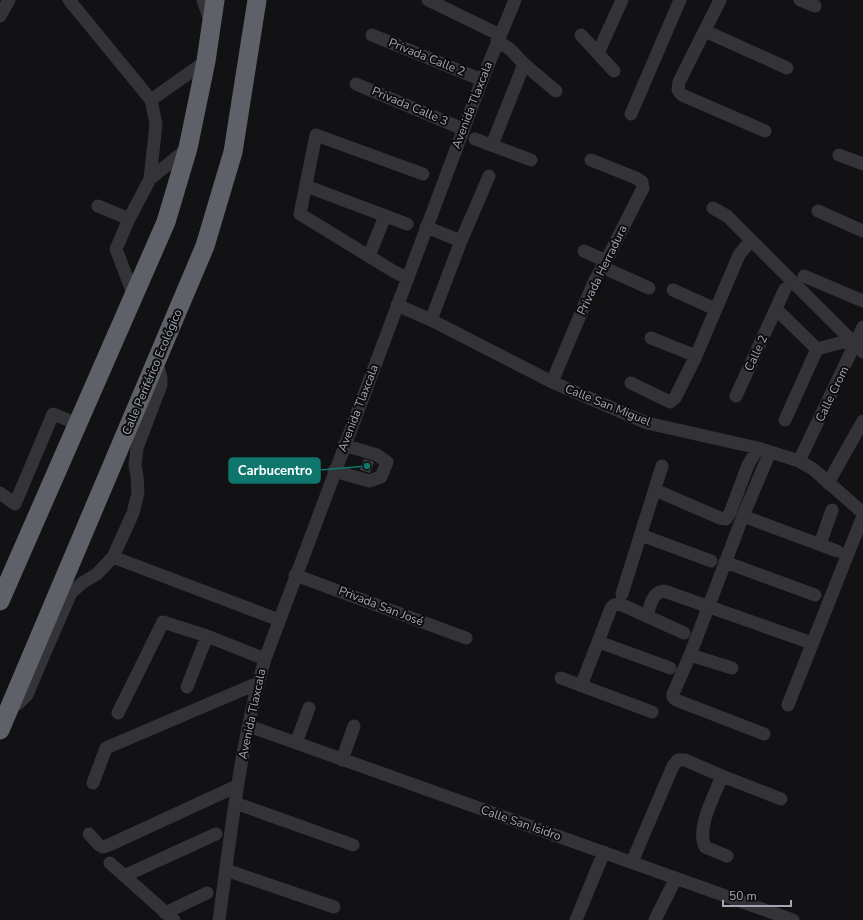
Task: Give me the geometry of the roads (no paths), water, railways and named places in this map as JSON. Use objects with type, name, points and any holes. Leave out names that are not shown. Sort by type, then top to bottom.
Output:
[{"type":"highway","points":[[0,601],[166,222],[188,148],[206,61],[215,0]]},
{"type":"highway","name":"Calle Periférico Ecológico","points":[[0,730],[205,246],[233,152],[257,0]]},
{"type":"street","points":[[0,16],[9,0]]},
{"type":"street","points":[[69,0],[151,100],[156,124],[150,179],[116,248],[134,296]]},
{"type":"street","points":[[203,0],[211,25]]},
{"type":"street","points":[[428,0],[498,38],[524,64],[556,91]]},
{"type":"street","points":[[598,53],[622,0]]},
{"type":"street","points":[[630,114],[680,0]]},
{"type":"street","points":[[720,0],[679,82],[678,90],[682,95],[765,131]]},
{"type":"street","points":[[800,0],[815,6]]},
{"type":"street","name":"Avenida Tlaxcala","points":[[219,920],[235,803],[233,788],[249,726],[254,685],[260,657],[279,620],[407,278],[432,229],[463,129],[512,1]]},
{"type":"street","points":[[705,31],[787,68]]},
{"type":"street","name":"Privada Calle 2","points":[[372,35],[482,80]]},
{"type":"street","points":[[581,35],[614,71]]},
{"type":"street","points":[[151,100],[206,61]]},
{"type":"street","points":[[492,145],[524,64]]},
{"type":"street","name":"Privada Calle 3","points":[[356,84],[463,129]]},
{"type":"street","points":[[407,278],[300,214],[316,135],[423,174]]},
{"type":"street","points":[[475,139],[531,160]]},
{"type":"street","points":[[150,179],[188,148]]},
{"type":"street","points":[[839,154],[863,164]]},
{"type":"street","name":"Privada Herradura","points":[[552,382],[594,282],[643,188],[642,182],[636,178],[591,160]]},
{"type":"street","points":[[431,320],[461,241],[489,176]]},
{"type":"street","points":[[306,186],[407,224]]},
{"type":"street","points":[[98,206],[129,219]]},
{"type":"street","points":[[713,208],[727,216],[857,345]]},
{"type":"street","points":[[818,211],[863,231]]},
{"type":"street","points":[[369,256],[386,216]]},
{"type":"street","points":[[432,229],[461,241]]},
{"type":"street","points":[[631,383],[670,402],[675,398],[696,356],[739,255],[751,240]]},
{"type":"street","points":[[584,251],[604,264],[649,288]]},
{"type":"street","points":[[804,276],[863,301]]},
{"type":"street","name":"Calle 2","points":[[736,396],[785,289]]},
{"type":"street","points":[[673,290],[716,309]]},
{"type":"street","name":"Calle San Miguel","points":[[397,305],[431,320],[552,382],[647,423],[758,448],[799,460],[813,469],[863,513]]},
{"type":"street","points":[[776,309],[817,350]]},
{"type":"street","name":"Calle Crom","points":[[799,460],[857,345],[863,327]]},
{"type":"street","points":[[651,338],[696,356]]},
{"type":"street","points":[[817,350],[857,345]]},
{"type":"street","points":[[784,420],[817,350]]},
{"type":"street","points":[[10,708],[19,703],[27,695],[71,594],[82,583],[97,574],[113,557],[133,513],[138,493],[135,456],[161,384],[157,362]]},
{"type":"street","points":[[0,493],[15,504],[53,414],[78,424]]},
{"type":"street","points":[[828,483],[863,421]]},
{"type":"street","points":[[334,471],[369,480],[381,478],[387,462],[377,455],[344,445]]},
{"type":"street","points":[[655,490],[720,518],[726,519],[730,513],[748,465],[758,448]]},
{"type":"street","points":[[764,734],[676,700],[673,697],[673,694],[690,655],[743,516],[770,452]]},
{"type":"street","points":[[581,686],[611,608],[621,599],[642,535],[662,466]]},
{"type":"street","points":[[820,544],[832,510]]},
{"type":"street","points":[[743,516],[837,551]]},
{"type":"street","points":[[788,705],[863,516]]},
{"type":"street","points":[[642,535],[711,561]]},
{"type":"street","points":[[113,557],[279,620]]},
{"type":"street","points":[[725,562],[815,595]]},
{"type":"street","name":"Privada San José","points":[[295,575],[466,638]]},
{"type":"street","points":[[647,616],[654,595],[664,591],[806,641]]},
{"type":"street","points":[[621,599],[647,616],[684,633]]},
{"type":"street","points":[[118,713],[163,622],[207,636],[260,657]]},
{"type":"street","points":[[187,687],[207,636]]},
{"type":"street","points":[[599,642],[670,668]]},
{"type":"street","points":[[690,655],[732,668]]},
{"type":"street","points":[[561,678],[652,712]]},
{"type":"street","points":[[93,783],[106,748],[254,685]]},
{"type":"street","points":[[296,743],[309,708]]},
{"type":"street","name":"Calle San Isidro","points":[[249,726],[794,920]]},
{"type":"street","points":[[342,760],[354,726]]},
{"type":"street","points":[[632,862],[673,766],[678,760],[685,760],[781,799]]},
{"type":"street","points":[[722,776],[705,820],[702,840],[705,847],[727,856]]},
{"type":"street","points":[[89,834],[99,845],[103,847],[109,846],[233,788]]},
{"type":"street","points":[[235,803],[353,845]]},
{"type":"street","points":[[124,876],[216,834]]},
{"type":"street","points":[[576,920],[604,852]]},
{"type":"street","points":[[110,863],[170,916],[207,893]]},
{"type":"street","points":[[226,870],[334,907]]},
{"type":"street","points":[[655,920],[676,878]]},
{"type":"place","name":"Carbucentro","points":[[367,466]]}]
